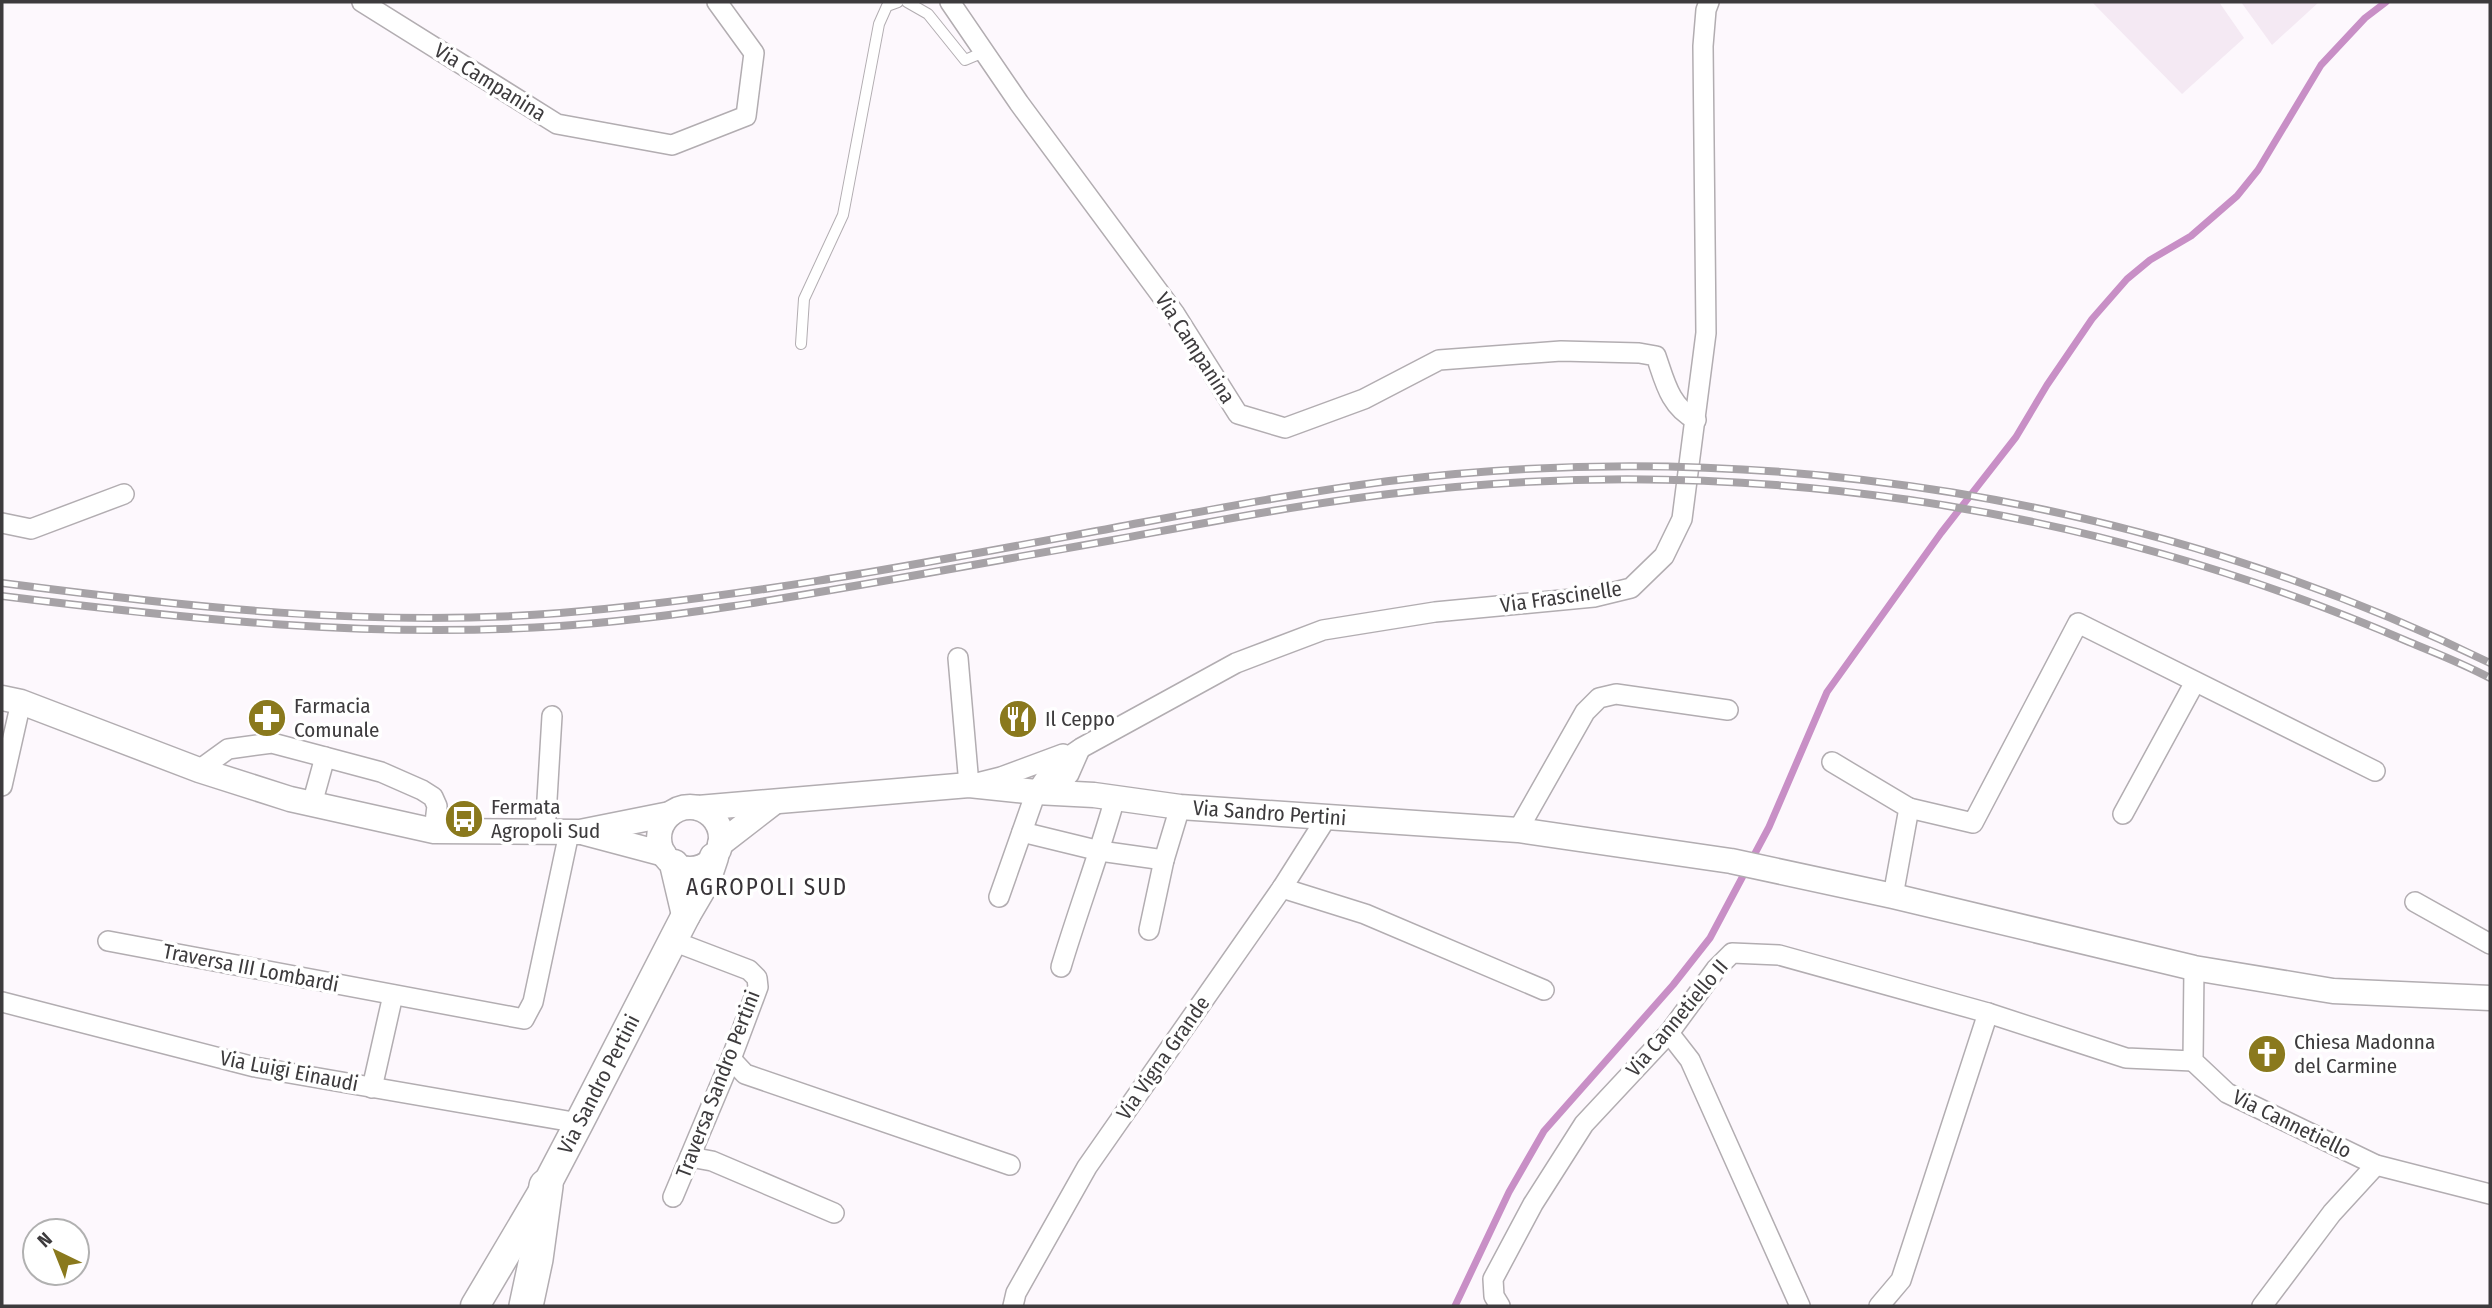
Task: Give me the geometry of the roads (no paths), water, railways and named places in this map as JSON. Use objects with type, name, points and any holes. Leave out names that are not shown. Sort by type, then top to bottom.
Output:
[{"type":"highway","points":[[526,1306],[536,1259],[546,1186]]},
{"type":"main road","name":"Via Sandro Pertini","points":[[475,1306],[546,1186],[706,881],[717,851]]},
{"type":"main road","points":[[669,859],[686,915]]},
{"type":"street","name":"Via Campanina","points":[[362,2],[557,124],[672,145],[746,116],[754,53],[718,2]]},
{"type":"street","name":"Via Campanina","points":[[950,2],[1019,103],[1175,314],[1238,414],[1285,428],[1364,399],[1438,360],[1561,351],[1639,353],[1656,356],[1672,401],[1684,414],[1696,420]]},
{"type":"street","name":"Via Frascinelle","points":[[969,785],[1078,753],[1236,663],[1323,630],[1435,612],[1594,597],[1631,588],[1664,556],[1682,519],[1706,333],[1703,46],[1705,5]]},
{"type":"street","points":[[2,523],[31,528],[124,494]]},
{"type":"street","points":[[1832,762],[1909,808],[1973,823],[2078,623],[2375,771]]},
{"type":"street","points":[[958,658],[969,785]]},
{"type":"street","points":[[2123,814],[2195,681]]},
{"type":"street","points":[[1518,831],[1524,816],[1585,712],[1599,698],[1616,694],[1728,710]]},
{"type":"street","points":[[2,786],[11,700],[199,770],[312,804],[434,831],[565,833],[670,814],[688,807],[698,808],[714,818],[721,835],[717,851]]},
{"type":"street","points":[[552,716],[565,833]]},
{"type":"street","points":[[199,770],[228,749],[272,743],[381,772],[433,797],[437,806],[434,831]]},
{"type":"street","points":[[999,897],[1022,832],[1045,793],[1064,783],[1078,753]]},
{"type":"street","points":[[1061,967],[1100,850],[1104,796],[1078,784],[1074,770],[1078,753]]},
{"type":"street","points":[[312,804],[325,757]]},
{"type":"street","name":"Via Sandro Pertini","points":[[698,808],[969,785],[1104,796],[1180,807],[1518,831],[1731,861],[1893,896],[2194,968],[2333,991],[2490,998]]},
{"type":"street","points":[[565,833],[669,859],[682,868],[700,867],[773,803]]},
{"type":"street","points":[[1149,930],[1164,860],[1180,807]]},
{"type":"street","points":[[1893,896],[1909,808]]},
{"type":"street","points":[[669,859],[659,837],[664,820],[670,814]]},
{"type":"street","name":"Via Vigna Grande","points":[[1013,1306],[1016,1293],[1087,1167],[1282,888],[1327,817]]},
{"type":"street","points":[[1022,832],[1100,850],[1164,860]]},
{"type":"street","name":"Traversa III Lombardi","points":[[108,941],[524,1019],[533,1002],[565,833]]},
{"type":"street","points":[[1282,888],[1365,914],[1545,990]]},
{"type":"street","points":[[2415,902],[2490,944]]},
{"type":"street","name":"Traversa Sandro Pertini","points":[[673,941],[749,970],[757,978],[758,987],[673,1197]]},
{"type":"street","name":"Via Cannetiello II","points":[[1500,1306],[1494,1296],[1493,1279],[1533,1204],[1584,1124],[1669,1033],[1716,969],[1732,953],[1779,955],[1988,1013],[2126,1058],[2193,1061]]},
{"type":"street","points":[[2193,1061],[2194,968]]},
{"type":"street","points":[[372,1088],[393,995]]},
{"type":"street","name":"Via Luigi Einaudi","points":[[2,1002],[255,1067],[579,1123]]},
{"type":"street","points":[[1879,1306],[1901,1280],[1988,1013]]},
{"type":"street","points":[[1669,1033],[1689,1060],[1800,1306]]},
{"type":"street","points":[[731,1059],[745,1074],[1010,1165]]},
{"type":"street","name":"Via Cannetiello","points":[[2193,1061],[2227,1093],[2376,1166],[2490,1194]]},
{"type":"street","points":[[690,1157],[712,1161],[834,1213]]},
{"type":"street","points":[[2262,1306],[2332,1213],[2376,1166]]},
{"type":"lane","points":[[801,344],[804,299],[843,215],[879,24],[887,6],[898,2]]},
{"type":"lane","points":[[907,2],[928,14],[965,60],[984,52]]},
{"type":"waterway","points":[[1455,1306],[1509,1192],[1544,1131],[1673,985],[1710,938],[1769,827],[1827,692],[1941,533],[2016,437],[2092,319],[2127,279],[2150,260],[2191,236],[2237,196],[2258,170],[2321,65],[2365,18],[2386,2]]},
{"type":"railway","points":[[2,583],[280,613],[420,618],[560,613],[699,598],[837,578],[1250,503],[1389,481],[1530,469],[1671,467],[1813,475],[1953,492],[2091,520],[2227,558],[2360,606],[2490,663]]},
{"type":"railway","points":[[2,596],[211,619],[350,628],[420,630],[560,626],[688,613],[773,600],[1354,498],[1519,482],[1649,479],[1779,485],[1908,500],[2036,523],[2163,554],[2287,594],[2440,655],[2490,678]]},
{"type":"place","name":"Farmacia Comunale","points":[[267,718]]},
{"type":"place","name":"Il Ceppo","points":[[1018,719]]},
{"type":"place","name":"Fermata Agropoli Sud","points":[[464,819]]},
{"type":"place","name":"Chiesa Madonna del Carmine","points":[[2267,1054]]},
{"type":"district","name":"AGROPOLI SUD","points":[[767,887]]}]
